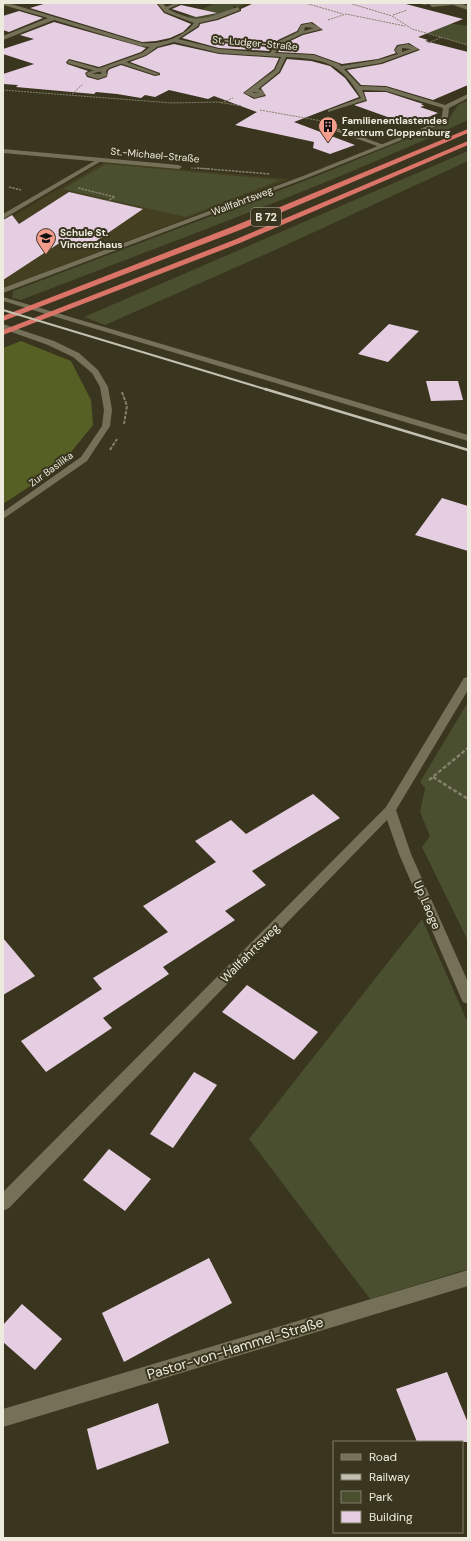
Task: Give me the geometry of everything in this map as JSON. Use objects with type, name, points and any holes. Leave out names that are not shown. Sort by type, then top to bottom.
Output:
[{"type":"highway","name":"B 72","points":[[3,319],[344,185],[468,131]]},
{"type":"highway","name":"B 72","points":[[3,333],[81,304],[379,182],[468,143]]},
{"type":"highway","name":"B 72","points":[[3,340],[43,325],[64,310]]},
{"type":"street","points":[[3,3],[142,45],[155,46]]},
{"type":"street","points":[[160,3],[165,9],[197,22],[215,18],[238,9]]},
{"type":"street","points":[[165,9],[179,3]]},
{"type":"street","points":[[418,3],[426,3]]},
{"type":"street","points":[[430,3],[436,6],[456,3]]},
{"type":"street","points":[[452,3],[468,8]]},
{"type":"street","points":[[3,38],[54,18]]},
{"type":"street","points":[[106,68],[103,71],[105,75],[98,77],[90,75],[90,73],[144,54],[155,46],[174,40],[196,25],[197,22]]},
{"type":"street","points":[[272,53],[281,42],[300,33],[316,31],[319,29],[317,26]]},
{"type":"street","name":"St.-Ludger-Straße","points":[[174,40],[218,51],[272,53],[314,57],[341,68],[358,88]]},
{"type":"street","points":[[341,68],[379,62],[401,54]]},
{"type":"street","points":[[253,90],[277,71],[284,55]]},
{"type":"street","points":[[69,62],[99,70]]},
{"type":"street","points":[[122,62],[157,74]]},
{"type":"street","points":[[358,88],[386,89],[446,107],[468,96]]},
{"type":"street","points":[[330,111],[364,98],[358,88]]},
{"type":"street","name":"Wallfahrtsweg","points":[[3,291],[304,177],[437,124],[445,117],[446,107]]},
{"type":"street","points":[[337,130],[382,146]]},
{"type":"street","name":"St.-Michael-Straße","points":[[3,151],[179,167]]},
{"type":"street","points":[[3,217],[100,160]]},
{"type":"street","points":[[3,299],[468,438]]},
{"type":"street","name":"Zur Basilika","points":[[3,326],[51,343],[76,355],[95,372],[104,387],[108,410],[106,426],[84,459],[3,516]]},
{"type":"street","name":"Wallfahrtsweg","points":[[3,1204],[390,810],[468,680]]},
{"type":"street","name":"Up Laoge","points":[[390,810],[406,854],[468,998]]},
{"type":"street","name":"Pastor-von-Hammel-Straße","points":[[3,1418],[468,1278]]},
{"type":"path","points":[[305,3],[346,14],[405,26],[468,45]]},
{"type":"path","points":[[349,3],[386,13],[405,23],[405,26]]},
{"type":"path","points":[[317,26],[337,16],[346,14]]},
{"type":"path","points":[[3,90],[158,102],[218,102],[244,107]]},
{"type":"path","points":[[258,110],[325,122],[337,130]]},
{"type":"path","name":"St.-Michael-Straße","points":[[179,167],[304,177]]},
{"type":"path","points":[[60,184],[114,197],[107,201]]},
{"type":"path","points":[[121,388],[127,406],[124,424]]},
{"type":"path","points":[[108,451],[117,439]]},
{"type":"path","points":[[404,787],[423,785],[468,748]]},
{"type":"path","points":[[434,777],[468,799]]},
{"type":"shaded area","name":"Schule St. Vincenzhaus","points":[[104,162],[290,179],[3,288],[3,222]]},
{"type":"green space","points":[[215,3],[248,3],[239,7],[233,6],[233,10],[200,20],[188,16]]},
{"type":"green space","points":[[408,17],[468,26],[468,46],[428,33],[367,19]]},
{"type":"green space","points":[[468,100],[468,120],[358,169],[246,214],[21,300],[12,298],[13,291],[312,178],[446,123],[458,105]]},
{"type":"green space","points":[[468,151],[468,161],[273,251],[105,325],[84,317]]},
{"type":"green space","points":[[106,164],[280,180],[186,217],[63,189]]},
{"type":"green space","points":[[21,341],[71,361],[91,400],[93,425],[59,467],[3,504],[3,348]]},
{"type":"green space","points":[[468,702],[468,941],[422,847],[430,836],[420,812],[425,788],[420,782]]},
{"type":"green space","points":[[422,919],[468,1023],[468,1269],[370,1299],[249,1139]]},
{"type":"building","points":[[47,3],[156,3],[164,13],[191,24],[183,32],[170,38],[142,42],[30,8]]},
{"type":"building","points":[[254,3],[402,3],[463,19],[418,37],[428,40],[425,41],[468,52],[468,85],[433,100],[386,86],[361,85],[347,70],[382,64],[420,50],[409,43],[397,45],[394,50],[396,53],[378,59],[342,64],[314,54],[278,52],[284,44],[303,35],[323,30],[312,22],[301,24],[297,31],[278,40],[269,51],[219,48],[182,38],[199,27],[200,24],[218,20],[241,11],[241,9]]},
{"type":"building","points":[[181,5],[217,13],[196,17],[172,9]]},
{"type":"building","points":[[19,11],[43,18],[9,32],[3,30],[3,16]]},
{"type":"building","points":[[54,22],[146,48],[141,52],[99,67],[69,59],[66,62],[67,64],[88,71],[85,73],[87,77],[98,80],[107,77],[110,69],[121,65],[155,76],[160,75],[160,73],[130,62],[146,56],[158,48],[174,44],[219,54],[279,58],[274,69],[243,93],[254,99],[266,96],[261,88],[280,73],[287,59],[311,61],[330,66],[345,78],[359,97],[294,122],[355,145],[330,154],[313,148],[314,142],[235,125],[257,112],[214,96],[208,99],[169,90],[155,97],[145,95],[141,98],[96,92],[94,94],[16,87],[18,85],[3,84],[3,74],[34,64],[3,54],[3,49],[34,39],[20,35]]},
{"type":"building","points":[[364,92],[386,92],[423,104],[421,104],[424,106],[420,107],[438,113],[410,125],[354,105],[367,101]]},
{"type":"building","points":[[69,192],[143,209],[86,248],[61,242],[3,280],[3,220],[12,215],[19,224]]},
{"type":"building","points":[[389,324],[419,331],[388,362],[358,354]]},
{"type":"building","points":[[426,381],[458,381],[463,400],[431,401]]},
{"type":"building","points":[[442,498],[468,506],[468,551],[415,535]]},
{"type":"building","points":[[313,794],[340,818],[252,871],[266,885],[225,911],[235,920],[163,967],[169,974],[103,1018],[112,1028],[46,1072],[21,1041],[102,989],[93,978],[168,932],[143,906],[216,862],[195,841],[231,820],[246,834]]},
{"type":"building","points":[[3,938],[35,976],[3,995]]},
{"type":"building","points":[[247,985],[318,1032],[294,1060],[222,1012]]},
{"type":"building","points":[[194,1072],[217,1085],[173,1148],[150,1134]]},
{"type":"building","points":[[109,1149],[151,1179],[125,1211],[83,1180]]},
{"type":"building","points":[[209,1258],[232,1303],[124,1362],[102,1313]]},
{"type":"building","points":[[22,1304],[62,1339],[35,1370],[3,1342],[3,1325]]},
{"type":"building","points":[[447,1372],[468,1423],[468,1442],[417,1441],[396,1389]]},
{"type":"building","points":[[158,1403],[169,1443],[97,1470],[87,1429]]},
{"type":"railway","points":[[3,310],[268,390]]},
{"type":"railway","points":[[265,389],[468,450]]},
{"type":"place","name":"Familienentlastendes Zentrum Cloppenburg","points":[[328,143]]},
{"type":"place","name":"Schule St. Vincenzhaus","points":[[46,255]]}]
